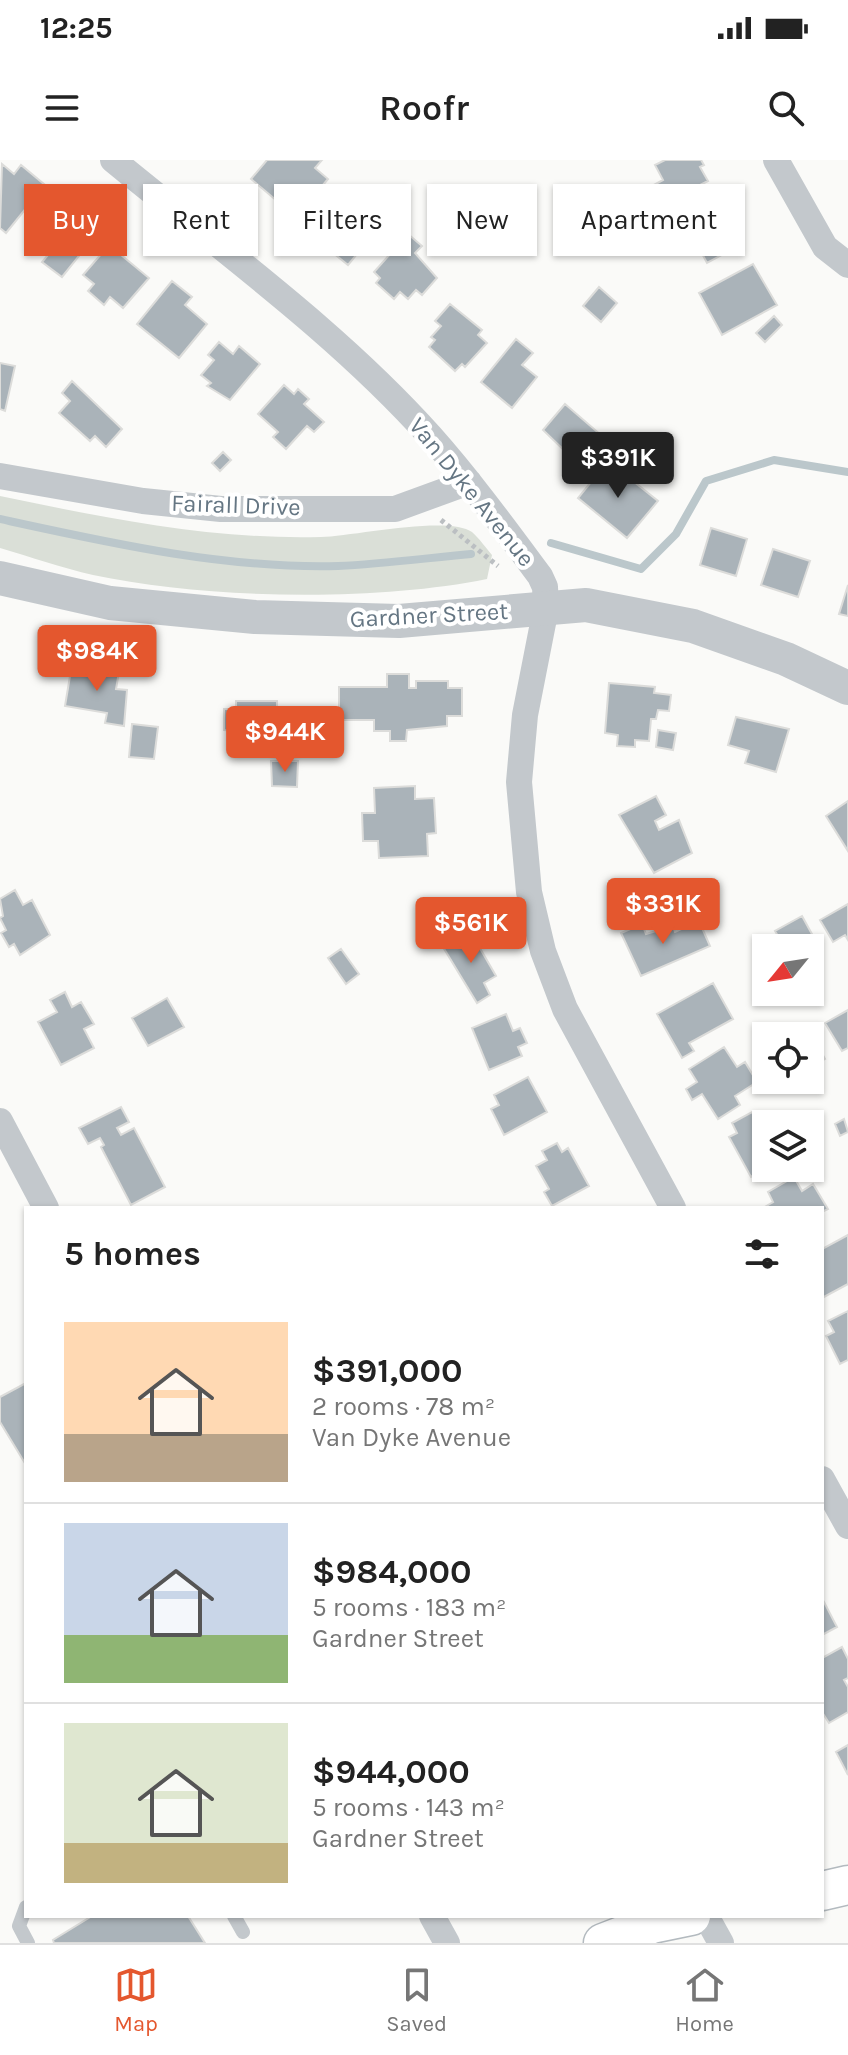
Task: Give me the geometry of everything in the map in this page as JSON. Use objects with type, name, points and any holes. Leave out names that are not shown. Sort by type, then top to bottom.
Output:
[{"type":"main road","points":[[824,1891],[848,1885]]},
{"type":"main road","points":[[603,1943],[652,1924],[681,1918]]},
{"type":"street","name":"Van Dyke Avenue","points":[[113,160],[340,347],[430,436],[540,576],[545,587],[546,608],[525,715],[519,782],[529,892],[543,951],[565,1009],[672,1206]]},
{"type":"street","points":[[776,160],[825,247],[846,265]]},
{"type":"street","name":"Fairall Drive","points":[[0,476],[143,501],[221,509],[395,509],[469,482]]},
{"type":"street","name":"Gardner Street","points":[[0,578],[110,603],[255,617],[399,621],[586,605],[693,626],[786,659],[848,688]]},
{"type":"street","points":[[0,1121],[45,1206]]},
{"type":"street","points":[[824,1483],[848,1526]]},
{"type":"street","points":[[433,1918],[447,1943]]},
{"type":"street","points":[[707,1918],[721,1943]]},
{"type":"lane","points":[[24,1912],[19,1926],[28,1943]]},
{"type":"lane","points":[[235,1918],[243,1932]]},
{"type":"shaded area","points":[[0,496],[119,519],[240,535],[321,537],[423,526],[460,527],[472,532],[492,555],[487,579],[442,586],[290,595],[186,589],[93,575],[0,548]]},
{"type":"building","points":[[267,160],[322,160],[315,168],[328,179],[324,184],[274,184],[274,198],[251,179]]},
{"type":"building","points":[[665,160],[701,160],[704,165],[700,167],[708,181],[702,184],[656,184],[663,180],[655,165]]},
{"type":"building","points":[[2,164],[14,174],[21,165],[44,184],[24,184],[24,211],[6,233],[0,228]]},
{"type":"building","points":[[411,237],[422,246],[415,253],[437,278],[422,295],[416,290],[408,299],[400,292],[394,299],[376,283],[380,278],[374,272],[388,256],[411,256]]},
{"type":"building","points":[[47,256],[79,256],[62,277],[42,262]]},
{"type":"building","points":[[99,256],[122,256],[149,278],[123,308],[110,297],[104,305],[88,291],[94,284],[83,275]]},
{"type":"building","points":[[337,256],[355,256],[348,265]]},
{"type":"building","points":[[703,256],[720,256],[707,263]]},
{"type":"building","points":[[753,264],[777,305],[722,335],[699,293]]},
{"type":"building","points":[[172,281],[192,297],[185,305],[207,324],[179,358],[137,324]]},
{"type":"building","points":[[599,287],[617,303],[601,322],[583,306]]},
{"type":"building","points":[[450,304],[482,330],[478,335],[487,343],[465,367],[462,364],[455,371],[429,347],[435,340],[431,337],[441,326],[435,321]]},
{"type":"building","points":[[774,316],[782,325],[765,342],[756,333]]},
{"type":"building","points":[[516,339],[533,353],[522,365],[537,377],[512,408],[481,382]]},
{"type":"building","points":[[219,342],[233,354],[239,346],[260,364],[230,400],[207,386],[211,383],[201,375],[214,360],[208,355]]},
{"type":"building","points":[[0,363],[15,366],[5,411],[0,409]]},
{"type":"building","points":[[72,381],[122,429],[106,447],[95,436],[90,441],[59,413],[70,401],[62,393]]},
{"type":"building","points":[[284,385],[294,394],[298,389],[309,399],[304,404],[324,422],[314,432],[307,426],[286,449],[273,437],[278,432],[258,414]]},
{"type":"building","points":[[565,404],[601,435],[581,459],[572,452],[569,455],[543,430]]},
{"type":"building","points":[[223,452],[231,460],[220,471],[212,463]]},
{"type":"building","points":[[608,461],[658,501],[627,538],[578,498]]},
{"type":"building","points":[[711,528],[747,539],[736,576],[700,565]]},
{"type":"building","points":[[773,549],[810,561],[798,597],[761,585]]},
{"type":"building","points":[[848,585],[848,616],[839,614]]},
{"type":"building","points":[[72,664],[119,672],[116,689],[127,690],[124,726],[105,723],[107,713],[65,706]]},
{"type":"building","points":[[387,674],[409,674],[409,688],[416,688],[416,681],[448,681],[448,688],[462,688],[462,716],[447,716],[447,726],[407,730],[406,741],[390,741],[390,731],[374,731],[374,720],[339,720],[339,687],[387,687]]},
{"type":"building","points":[[609,683],[655,687],[654,693],[671,695],[669,711],[658,710],[656,719],[651,719],[649,741],[635,740],[635,747],[617,746],[618,735],[605,733]]},
{"type":"building","points":[[236,701],[277,701],[277,733],[224,730],[224,709],[236,709]]},
{"type":"building","points":[[736,717],[789,729],[776,772],[745,763],[749,751],[728,745]]},
{"type":"building","points":[[132,724],[158,727],[154,759],[129,757]]},
{"type":"building","points":[[658,730],[676,733],[673,750],[656,747]]},
{"type":"building","points":[[271,761],[298,761],[297,787],[272,786]]},
{"type":"building","points":[[415,786],[415,799],[434,798],[436,833],[427,834],[428,856],[379,858],[378,841],[363,841],[362,813],[375,813],[374,788]]},
{"type":"building","points":[[656,796],[666,815],[655,821],[659,830],[679,820],[692,853],[654,873],[619,815]]},
{"type":"building","points":[[848,801],[848,851],[826,816]]},
{"type":"building","points":[[15,890],[23,905],[32,900],[50,935],[20,955],[14,944],[9,947],[1,933],[6,930],[0,918],[3,916],[0,899]]},
{"type":"building","points":[[848,904],[848,940],[845,935],[833,942],[820,920]]},
{"type":"building","points":[[802,916],[812,934],[777,934],[775,931]]},
{"type":"building","points":[[699,921],[710,946],[641,976],[621,933],[642,924],[646,934],[673,926],[675,932]]},
{"type":"building","points":[[470,931],[496,976],[484,983],[490,995],[477,1003],[443,947]]},
{"type":"building","points":[[341,949],[359,974],[346,984],[328,958]]},
{"type":"building","points":[[713,983],[733,1019],[689,1043],[694,1051],[682,1058],[657,1014]]},
{"type":"building","points":[[65,992],[72,1007],[81,1002],[94,1024],[84,1029],[94,1048],[61,1065],[38,1022],[57,1012],[50,1000]]},
{"type":"building","points":[[167,998],[184,1027],[148,1046],[132,1018]]},
{"type":"building","points":[[848,1010],[848,1048],[842,1051],[825,1023]]},
{"type":"building","points":[[506,1014],[513,1031],[520,1028],[527,1043],[518,1047],[522,1056],[489,1070],[472,1028]]},
{"type":"building","points":[[724,1047],[737,1067],[745,1062],[752,1074],[752,1085],[735,1096],[740,1105],[718,1119],[702,1094],[692,1100],[686,1089],[697,1082],[689,1069]]},
{"type":"building","points":[[528,1077],[547,1112],[504,1135],[491,1109],[499,1105],[494,1095]]},
{"type":"building","points":[[121,1107],[129,1122],[117,1128],[121,1135],[134,1128],[165,1187],[131,1205],[101,1147],[104,1145],[100,1138],[88,1144],[79,1128]]},
{"type":"building","points":[[752,1112],[751,1177],[729,1137],[737,1133],[732,1123]]},
{"type":"building","points":[[844,1119],[848,1132],[840,1136],[835,1124]]},
{"type":"building","points":[[557,1143],[562,1152],[568,1148],[589,1186],[552,1206],[544,1192],[549,1189],[536,1166],[547,1160],[542,1151]]},
{"type":"building","points":[[785,1182],[797,1182],[802,1191],[813,1184],[828,1209],[824,1211],[824,1206],[766,1206],[773,1202],[768,1192]]},
{"type":"building","points":[[848,1235],[848,1284],[824,1297],[824,1248]]},
{"type":"building","points":[[848,1311],[848,1360],[840,1364],[826,1336],[834,1332],[828,1321]]},
{"type":"building","points":[[24,1384],[24,1462],[0,1422],[0,1397]]},
{"type":"building","points":[[824,1602],[837,1627],[824,1634]]},
{"type":"building","points":[[842,1647],[848,1659],[848,1678],[844,1680],[848,1687],[848,1712],[829,1723],[824,1715],[824,1657]]},
{"type":"building","points":[[848,1745],[848,1775],[836,1752]]},
{"type":"building","points":[[89,1918],[189,1918],[205,1943],[54,1943],[53,1940]]},
{"type":"waterway","points":[[551,543],[641,569],[676,534],[706,481],[774,460],[848,472]]},
{"type":"waterway","points":[[0,519],[168,553],[253,563],[338,566],[471,554]]}]
